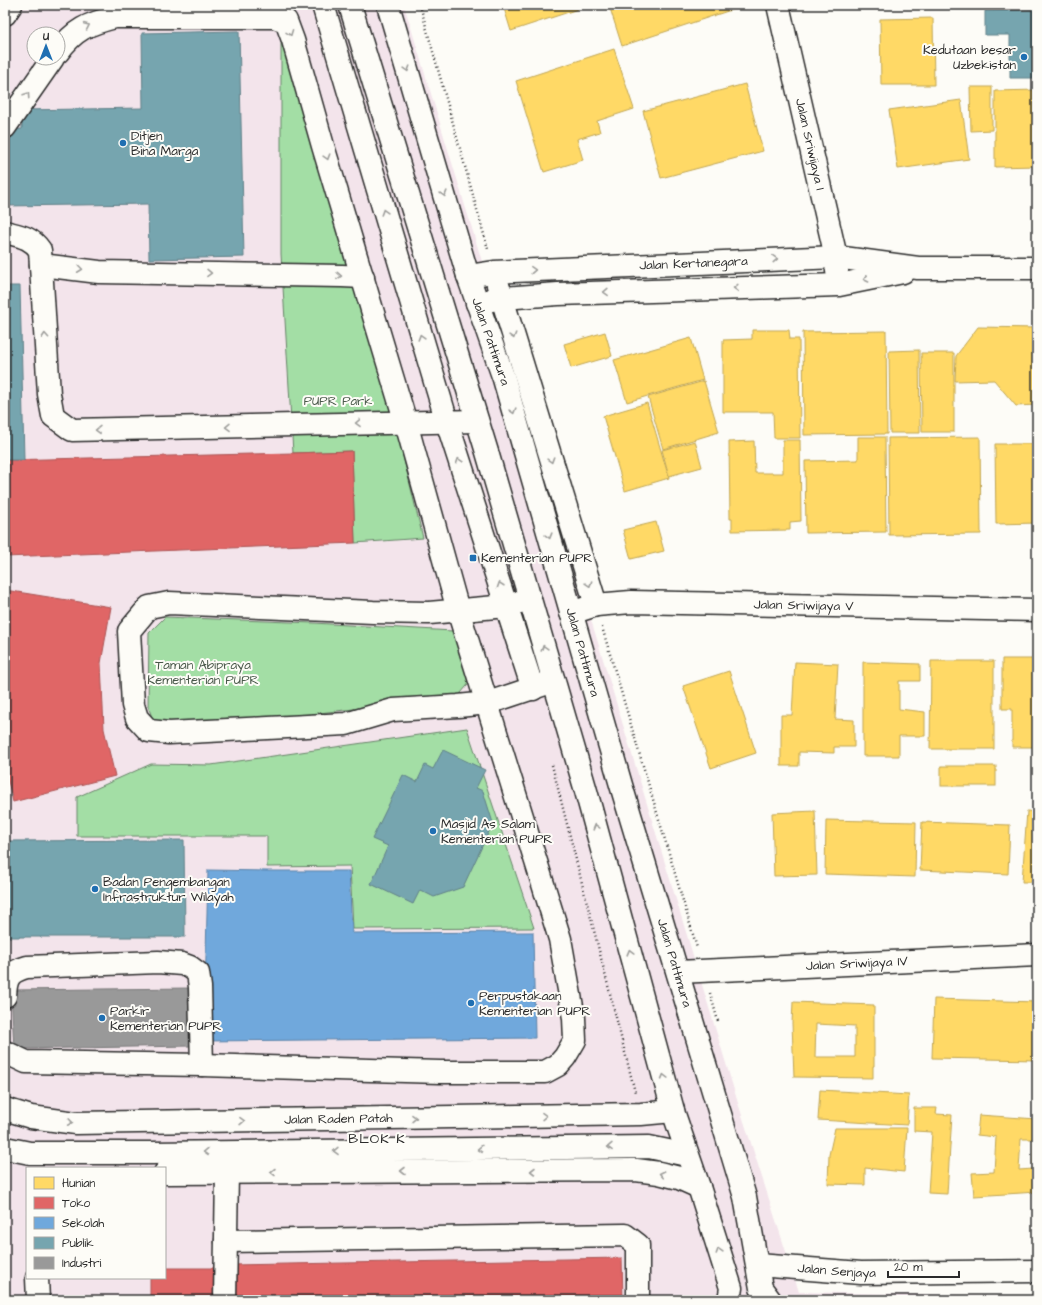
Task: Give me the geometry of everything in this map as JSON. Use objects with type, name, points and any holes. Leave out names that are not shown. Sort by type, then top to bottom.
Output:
[{"type":"street","points":[[5,14],[11,5]]},
{"type":"street","points":[[323,5],[447,422],[533,689]]},
{"type":"street","points":[[350,5],[477,421],[554,681],[586,791],[673,1111],[699,1187],[731,1296]]},
{"type":"street","name":"Jalan Pattimura","points":[[388,5],[468,276],[504,379],[621,785],[745,1197],[765,1296]]},
{"type":"street","name":"Jalan Sriwijaya I","points":[[778,5],[836,257],[839,285]]},
{"type":"street","points":[[5,1052],[26,1062],[202,1065],[440,1072],[546,1072],[558,1065],[565,1057],[575,1040],[574,1018],[560,939],[488,702],[458,610],[402,423],[363,277],[323,146],[293,40],[286,21],[274,16],[115,17],[96,22],[80,29],[66,42]]},
{"type":"street","points":[[366,54],[374,56],[385,55],[394,51],[400,45]]},
{"type":"street","points":[[5,127],[48,66]]},
{"type":"street","points":[[383,111],[388,102],[397,98],[407,97],[416,100]]},
{"type":"street","points":[[5,232],[29,239],[35,243],[40,250],[50,401],[53,416],[72,430],[477,421]]},
{"type":"street","name":"Jalan Kertanegara","points":[[468,276],[494,272],[836,257],[918,268],[1037,268]]},
{"type":"street","points":[[41,264],[99,272],[363,277]]},
{"type":"street","name":"Jalan Kertanegara","points":[[477,303],[502,298],[558,294],[839,285],[918,268]]},
{"type":"street","name":"Jalan Pattimura","points":[[494,272],[596,605]]},
{"type":"street","points":[[529,599],[507,606],[429,613],[169,603],[149,607],[129,631],[133,705],[137,718],[149,731],[169,733],[346,724],[393,710],[458,706],[488,702],[533,689],[554,681]]},
{"type":"street","name":"Jalan Sriwijaya V","points":[[571,613],[596,605],[630,602],[1037,610]]},
{"type":"street","name":"Jalan Sriwijaya IV","points":[[678,972],[1037,955]]},
{"type":"street","points":[[5,996],[6,983],[10,976],[16,970],[27,967],[158,962],[182,964],[190,967],[198,973],[200,987],[202,1065]]},
{"type":"street","name":"Jalan Raden Patah","points":[[5,1109],[32,1117],[76,1123],[641,1114],[673,1111]]},
{"type":"street","points":[[30,1160],[151,1160],[649,1147],[687,1155]]},
{"type":"street","points":[[5,1148],[48,1167]]},
{"type":"street","points":[[166,1173],[636,1170],[679,1178],[699,1187]]},
{"type":"street","points":[[224,1300],[227,1172]]},
{"type":"street","points":[[226,1241],[625,1235],[638,1245],[638,1300]]},
{"type":"street","name":"Jalan Senjaya","points":[[758,1265],[861,1273],[1037,1271]]},
{"type":"street","points":[[37,1279],[38,1300]]},
{"type":"path","points":[[420,5],[494,272]]},
{"type":"path","points":[[551,758],[641,1114]]},
{"type":"shaded area","points":[[5,5],[404,5],[738,1103],[799,1292],[1037,1297],[1037,1300],[5,1300]]},
{"type":"green space","name":"PUPR Park","points":[[281,22],[395,423],[423,538],[355,543],[352,451],[293,453],[281,254]]},
{"type":"green space","name":"Taman Abipraya Kementerian PUPR","points":[[165,617],[453,631],[472,680],[455,700],[388,705],[207,726],[154,723],[148,706],[149,633]]},
{"type":"green space","points":[[467,728],[534,928],[353,929],[350,866],[267,867],[267,836],[77,836],[77,797],[151,764],[211,765]]},
{"type":"building: Hunian","points":[[503,5],[577,5],[578,9],[511,31]]},
{"type":"building: Hunian","points":[[609,5],[733,5],[734,9],[622,46]]},
{"type":"building: Hunian","points":[[933,18],[934,85],[881,85],[880,19]]},
{"type":"building: Hunian","points":[[614,49],[634,109],[597,121],[600,132],[577,139],[583,160],[544,172],[516,81]]},
{"type":"building: Hunian","points":[[745,84],[763,151],[661,178],[643,111]]},
{"type":"building: Hunian","points":[[970,87],[992,87],[992,130],[971,131]]},
{"type":"building: Hunian","points":[[1037,90],[1037,166],[995,167],[995,91]]},
{"type":"building: Hunian","points":[[961,100],[969,159],[898,169],[889,110]]},
{"type":"building: Hunian","points":[[978,327],[1037,328],[1037,405],[1016,406],[994,380],[955,381],[956,356]]},
{"type":"building: Hunian","points":[[752,330],[789,330],[790,339],[799,339],[800,438],[774,438],[773,412],[723,412],[723,340],[752,339]]},
{"type":"building: Hunian","points":[[886,331],[887,434],[804,435],[803,332]]},
{"type":"building: Hunian","points":[[605,332],[612,356],[571,368],[564,344]]},
{"type":"building: Hunian","points":[[691,338],[703,380],[627,402],[614,360]]},
{"type":"building: Hunian","points":[[919,350],[920,433],[890,433],[889,351]]},
{"type":"building: Hunian","points":[[921,353],[954,353],[954,432],[922,432]]},
{"type":"building: Hunian","points":[[704,381],[719,432],[663,449],[648,397]]},
{"type":"building: Hunian","points":[[647,403],[669,478],[625,491],[603,416]]},
{"type":"building: Hunian","points":[[858,437],[885,437],[886,532],[806,533],[805,461],[858,460]]},
{"type":"building: Hunian","points":[[980,437],[981,534],[889,535],[888,438]]},
{"type":"building: Hunian","points":[[783,440],[800,440],[801,521],[790,522],[790,530],[732,531],[732,519],[730,519],[729,442],[754,441],[755,473],[783,473]]},
{"type":"building: Hunian","points":[[695,441],[702,467],[669,476],[662,450]]},
{"type":"building: Hunian","points":[[995,444],[1037,444],[1037,523],[996,524]]},
{"type":"building: Hunian","points":[[656,522],[664,551],[631,559],[623,530]]},
{"type":"building: Hunian","points":[[1002,659],[1037,659],[1037,747],[1012,747],[1012,709],[1002,709]]},
{"type":"building: Hunian","points":[[931,661],[994,661],[994,749],[930,749]]},
{"type":"building: Hunian","points":[[795,662],[838,664],[835,719],[854,720],[854,747],[834,747],[834,753],[799,752],[799,766],[781,766],[781,715],[792,715]]},
{"type":"building: Hunian","points":[[863,662],[920,664],[920,681],[899,681],[899,709],[925,712],[925,736],[899,736],[899,756],[863,756]]},
{"type":"building: Hunian","points":[[729,671],[756,753],[711,768],[683,686]]},
{"type":"building: Hunian","points":[[941,766],[996,766],[996,786],[941,786]]},
{"type":"building: Hunian","points":[[815,811],[817,875],[774,876],[772,813]]},
{"type":"building: Hunian","points":[[1027,811],[1037,812],[1037,882],[1022,882]]},
{"type":"building: Hunian","points":[[826,820],[916,822],[915,877],[825,874]]},
{"type":"building: Hunian","points":[[922,822],[1010,825],[1008,874],[920,870]]},
{"type":"building: Hunian","points":[[934,999],[1037,1002],[1037,1060],[932,1058]]},
{"type":"building: Hunian","points":[[793,1002],[874,1005],[873,1078],[794,1077],[792,1023]],"holes":[[[816,1024],[855,1026],[855,1057],[815,1057]]]},
{"type":"building: Hunian","points":[[820,1090],[909,1095],[907,1125],[818,1120]]},
{"type":"building: Hunian","points":[[914,1108],[937,1108],[936,1114],[952,1115],[947,1194],[928,1193],[932,1132],[914,1131]]},
{"type":"building: Hunian","points":[[979,1115],[1037,1119],[1037,1192],[974,1196],[972,1173],[994,1172],[996,1137],[977,1135]],"holes":[[[1021,1139],[1034,1139],[1033,1169],[1019,1170]]]},
{"type":"building: Hunian","points":[[835,1128],[907,1128],[904,1172],[865,1168],[865,1185],[828,1184],[829,1155]]},
{"type":"building: Toko","points":[[352,451],[355,543],[5,557],[5,460]]},
{"type":"building: Toko","points":[[5,590],[111,607],[101,663],[104,729],[115,776],[13,802],[8,781],[5,781]]},
{"type":"building: Toko","points":[[622,1258],[623,1300],[231,1300],[231,1265]]},
{"type":"building: Toko","points":[[166,1268],[216,1268],[216,1300],[150,1300],[150,1279],[166,1279]]},
{"type":"building: Sekolah","points":[[208,870],[349,871],[352,933],[533,932],[535,1038],[204,1041]]},
{"type":"building: Publik","name":"Kedutaan besar Uzbekistan","points":[[1037,10],[1037,78],[1010,78],[1010,35],[985,35],[985,11]]},
{"type":"building: Publik","name":"Ditjen Bina Marga","points":[[239,31],[244,257],[149,259],[148,204],[5,206],[5,130],[22,129],[22,110],[143,108],[142,33]]},
{"type":"building: Publik","points":[[5,286],[20,286],[24,460],[5,460]]},
{"type":"building: Publik","name":"Masjid As Salam Kementerian PUPR","points":[[443,750],[485,770],[476,788],[483,791],[493,823],[463,887],[434,897],[420,890],[413,904],[371,884],[388,846],[372,839],[403,775],[417,782],[425,765],[433,769]]},
{"type":"building: Publik","name":"Badan Pengembangan Infrastruktur Wilayah","points":[[184,840],[185,937],[5,937],[5,841]]},
{"type":"building: Industri","name":"Parkir Kementerian PUPR","points":[[191,988],[191,1046],[14,1049],[11,990]]},
{"type":"place","name":"Kedutaan besar Uzbekistan","points":[[1024,57]]},
{"type":"place","name":"Ditjen Bina Marga","points":[[123,143]]},
{"type":"place","name":"Kementerian PUPR","points":[[473,558]]},
{"type":"place","name":"Masjid As Salam Kementerian PUPR","points":[[433,831]]},
{"type":"place","name":"Badan Pengembangan Infrastruktur Wilayah","points":[[95,889]]},
{"type":"place","name":"Perpustakaan Kementerian PUPR","points":[[471,1003]]},
{"type":"place","name":"Parkir Kementerian PUPR","points":[[102,1018]]},
{"type":"district","name":"BLOK K","points":[[377,1139]]}]
